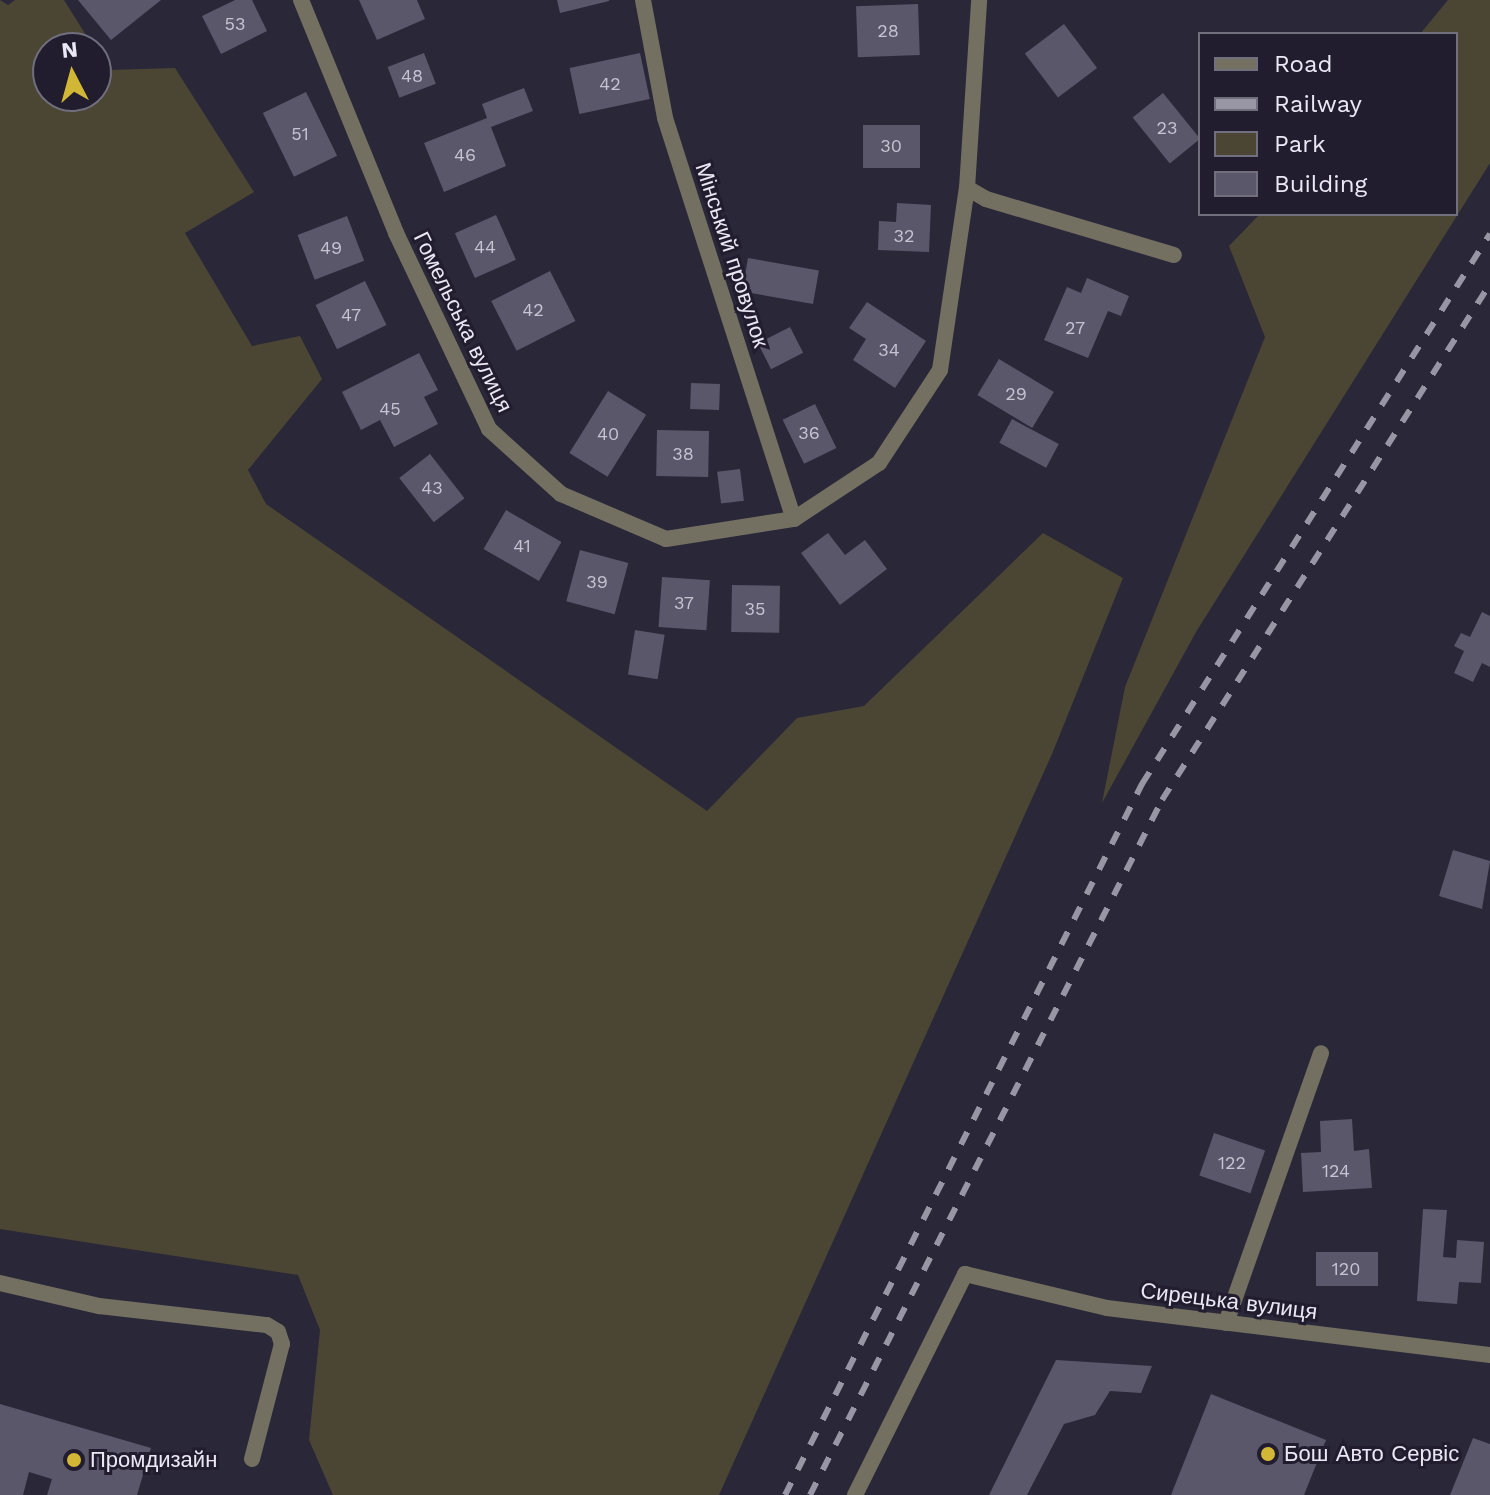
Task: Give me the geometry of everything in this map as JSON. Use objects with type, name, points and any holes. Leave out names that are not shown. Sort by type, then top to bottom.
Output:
[{"type":"street","name":"Гомельська вулиця","points":[[301,0],[396,233],[489,429],[561,494],[666,539],[794,519],[879,463],[940,370],[967,188],[979,0]]},
{"type":"street","name":"Мінський провулок","points":[[643,0],[665,118],[794,519]]},
{"type":"street","points":[[967,188],[1000,203],[1174,255]]},
{"type":"street","points":[[1226,1323],[1321,1053]]},
{"type":"street","name":"Сирецька вулиця","points":[[855,1495],[965,1274],[1107,1308],[1490,1355]]},
{"type":"street","points":[[0,1283],[99,1306],[267,1325],[278,1332],[282,1344],[252,1459]]},
{"type":"green space","points":[[0,0],[8,5],[15,0],[64,0],[84,32],[32,32],[32,112],[112,112],[112,70],[175,68],[254,192],[185,233],[252,346],[300,336],[322,379],[248,470],[266,504],[707,811],[797,718],[864,706],[1043,533],[1123,578],[1052,754],[719,1495],[333,1495],[309,1440],[320,1330],[298,1275],[0,1229]]},
{"type":"green space","points":[[1448,0],[1490,0],[1490,163],[1458,214],[1458,32],[1422,32]]},
{"type":"green space","points":[[1258,216],[1457,216],[1196,632],[1102,803],[1125,687],[1265,337],[1229,246]]},
{"type":"building","points":[[78,0],[161,0],[112,39],[112,32],[104,32]]},
{"type":"building","points":[[235,0],[252,0],[267,31],[221,54],[202,16]]},
{"type":"building","points":[[359,0],[417,0],[425,19],[377,40]]},
{"type":"building","points":[[557,0],[609,0],[609,1],[560,13]]},
{"type":"building","points":[[918,4],[920,55],[858,57],[856,6]]},
{"type":"building","points":[[1064,24],[1097,68],[1058,97],[1025,53]]},
{"type":"building","points":[[424,53],[436,84],[399,98],[388,67]]},
{"type":"building","points":[[640,53],[650,99],[579,114],[570,68]]},
{"type":"building","points":[[524,88],[533,111],[491,127],[506,166],[444,192],[424,143],[487,118],[482,104]]},
{"type":"building","points":[[306,92],[337,156],[294,177],[263,113]]},
{"type":"building","points":[[1163,93],[1198,136],[1198,141],[1170,163],[1133,118]]},
{"type":"building","points":[[863,125],[920,125],[920,168],[863,168]]},
{"type":"building","points":[[897,203],[931,205],[929,252],[878,250],[879,221],[896,222]]},
{"type":"building","points":[[496,215],[516,260],[475,278],[455,233]]},
{"type":"building","points":[[347,216],[364,261],[315,280],[298,235]]},
{"type":"building","points":[[748,258],[819,271],[813,304],[742,291]]},
{"type":"building","points":[[550,271],[575,321],[517,351],[491,301]]},
{"type":"building","points":[[1087,278],[1129,296],[1121,316],[1108,311],[1088,358],[1044,340],[1067,287],[1081,293]]},
{"type":"building","points":[[365,281],[386,325],[337,349],[316,305]]},
{"type":"building","points":[[867,302],[926,341],[895,388],[853,360],[866,339],[849,328]]},
{"type":"building","points":[[790,327],[803,353],[771,369],[758,343]]},
{"type":"building","points":[[419,353],[438,390],[424,397],[438,424],[394,447],[380,420],[361,430],[342,392]]},
{"type":"building","points":[[999,359],[1054,392],[1032,428],[977,395]]},
{"type":"building","points":[[691,383],[720,384],[719,410],[690,409]]},
{"type":"building","points":[[608,391],[646,415],[607,477],[569,453]]},
{"type":"building","points":[[815,404],[836,448],[804,464],[783,420]]},
{"type":"building","points":[[1012,419],[1059,444],[1046,468],[999,443]]},
{"type":"building","points":[[657,430],[709,431],[708,477],[656,476]]},
{"type":"building","points":[[430,454],[464,498],[434,522],[399,478]]},
{"type":"building","points":[[740,469],[744,501],[721,504],[717,472]]},
{"type":"building","points":[[506,510],[561,542],[539,581],[484,549]]},
{"type":"building","points":[[828,533],[845,555],[865,540],[887,569],[840,605],[801,553]]},
{"type":"building","points":[[580,550],[628,563],[615,614],[566,601]]},
{"type":"building","points":[[662,577],[710,580],[706,630],[659,627]]},
{"type":"building","points":[[732,585],[780,586],[779,633],[731,632]]},
{"type":"building","points":[[1482,612],[1490,616],[1490,667],[1482,663],[1473,682],[1454,673],[1464,651],[1454,646],[1461,633],[1470,637]]},
{"type":"building","points":[[635,630],[665,635],[658,679],[628,674]]},
{"type":"building","points":[[1453,850],[1490,861],[1482,909],[1439,896]]},
{"type":"building","points":[[1352,1119],[1354,1151],[1369,1149],[1372,1188],[1303,1192],[1301,1153],[1321,1152],[1320,1121]]},
{"type":"building","points":[[1214,1133],[1265,1151],[1250,1193],[1199,1176]]},
{"type":"building","points":[[1423,1209],[1447,1210],[1443,1257],[1456,1258],[1457,1240],[1484,1242],[1481,1283],[1459,1282],[1457,1304],[1417,1301]]},
{"type":"building","points":[[1316,1252],[1378,1252],[1378,1286],[1316,1286]]},
{"type":"building","points":[[1056,1360],[1152,1366],[1141,1393],[1110,1391],[1095,1415],[1064,1424],[1027,1495],[989,1495]]},
{"type":"building","points":[[1211,1394],[1326,1440],[1304,1495],[1171,1495]]},
{"type":"building","name":"Промдизайн","points":[[0,1404],[151,1448],[137,1495],[47,1495],[52,1479],[29,1472],[23,1495],[0,1495]]},
{"type":"building","points":[[1473,1438],[1490,1444],[1490,1495],[1450,1495]]},
{"type":"railway","points":[[785,1495],[1142,784],[1490,234]]},
{"type":"railway","points":[[810,1495],[1162,800],[1490,284]]},
{"type":"place","name":"Бош Авто Сервіс","points":[[1268,1454]]},
{"type":"place","name":"Промдизайн","points":[[74,1460]]}]
